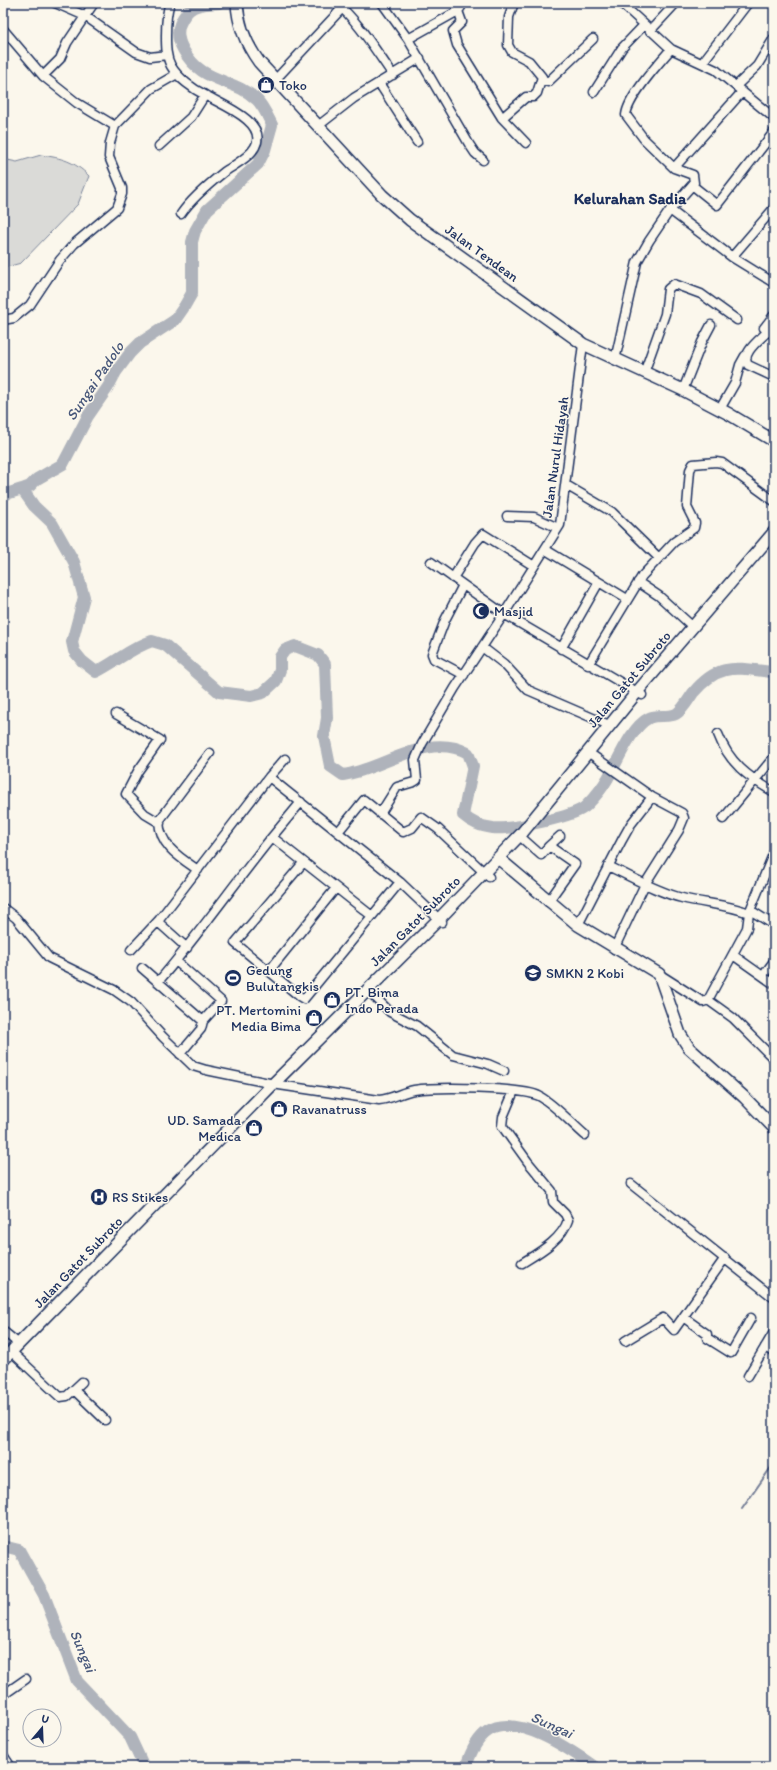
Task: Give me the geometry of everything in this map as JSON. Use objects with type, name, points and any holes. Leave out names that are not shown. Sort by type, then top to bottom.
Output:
[{"type":"street","points":[[55,3],[85,16],[136,52],[150,57],[167,54]]},
{"type":"street","points":[[44,76],[60,59],[67,43],[94,3]]},
{"type":"street","points":[[170,3],[166,21],[167,54],[170,65],[177,74],[205,95],[230,107],[241,115],[256,131],[257,140],[250,153],[217,178],[187,206],[181,214]]},
{"type":"street","points":[[382,3],[420,58],[469,144],[475,153],[483,160]]},
{"type":"street","points":[[408,39],[458,11],[462,3]]},
{"type":"street","points":[[514,3],[509,17],[508,45],[512,52],[529,61],[544,81],[548,82],[593,39]]},
{"type":"street","points":[[621,3],[671,49],[716,70],[774,118]]},
{"type":"street","points":[[650,30],[676,3]]},
{"type":"street","points":[[702,63],[748,3]]},
{"type":"street","points":[[276,80],[342,5],[393,75]]},
{"type":"street","name":"Jalan Tendean","points":[[237,8],[248,48],[382,196],[410,220],[583,344],[683,390],[720,409],[774,441]]},
{"type":"street","points":[[458,11],[462,22],[453,31],[457,45],[502,118],[526,143]]},
{"type":"street","points":[[594,92],[622,48],[644,25]]},
{"type":"street","points":[[3,29],[44,76],[70,98],[115,126]]},
{"type":"street","points":[[736,86],[756,66],[774,38]]},
{"type":"street","points":[[615,360],[637,262],[670,210],[692,185],[694,180],[693,175],[674,168],[644,139],[626,115],[629,106],[639,90],[671,49]]},
{"type":"street","points":[[318,126],[354,98],[420,58]]},
{"type":"street","points":[[3,320],[14,318],[30,306],[60,260],[74,244],[117,208],[122,194],[122,188],[109,157],[110,143],[115,126],[151,89],[177,74]]},
{"type":"street","points":[[502,118],[526,97],[533,97],[537,93],[542,77]]},
{"type":"street","points":[[379,83],[417,142]]},
{"type":"street","points":[[674,168],[742,92]]},
{"type":"street","points":[[159,146],[191,117],[205,95]]},
{"type":"street","points":[[692,185],[717,205],[774,132]]},
{"type":"street","points":[[732,257],[774,208]]},
{"type":"street","points":[[670,210],[732,257],[774,283]]},
{"type":"street","points":[[767,216],[774,222]]},
{"type":"street","points":[[644,373],[665,314],[670,286],[674,284],[701,294],[737,320]]},
{"type":"street","points":[[720,409],[736,383],[740,365],[747,354],[771,333],[764,328],[774,315]]},
{"type":"street","points":[[683,390],[702,342],[711,325]]},
{"type":"street","name":"Jalan Nurul Hidayah","points":[[380,814],[397,787],[417,780],[415,760],[435,720],[534,566],[546,550],[558,528],[566,485],[583,344]]},
{"type":"street","points":[[747,354],[746,362],[748,365],[774,377]]},
{"type":"street","points":[[588,665],[638,582],[674,542],[694,528],[695,523],[687,508],[690,470],[693,464],[716,462],[722,463],[774,501]]},
{"type":"street","points":[[566,485],[612,512],[659,558]]},
{"type":"street","points":[[507,516],[534,517],[558,528]]},
{"type":"street","name":"Jalan Gatot Subroto","points":[[3,1360],[276,1084],[487,875],[524,836],[609,725],[639,693],[720,599],[774,532]]},
{"type":"street","points":[[453,578],[475,543],[483,534],[534,566]]},
{"type":"street","name":"Jalan Gatot Subroto","points":[[536,820],[595,757],[639,693],[693,627],[774,541]]},
{"type":"street","points":[[546,550],[628,599]]},
{"type":"street","points":[[431,562],[504,614],[588,665],[639,693]]},
{"type":"street","points":[[562,649],[600,582]]},
{"type":"street","points":[[638,582],[659,596],[693,627]]},
{"type":"street","points":[[463,585],[445,620],[432,654],[434,659],[464,675]]},
{"type":"street","points":[[482,647],[504,664],[528,690],[609,725]]},
{"type":"street","points":[[116,714],[160,740],[138,771],[126,794],[145,814],[160,823]]},
{"type":"street","points":[[718,734],[730,759],[754,781],[774,792]]},
{"type":"street","points":[[198,870],[174,854],[166,844],[160,823],[161,817],[190,783],[210,753]]},
{"type":"street","points":[[595,757],[652,796],[682,813],[684,818],[679,830],[645,884],[614,949]]},
{"type":"street","points":[[723,819],[774,757]]},
{"type":"street","points":[[131,950],[158,922],[269,777],[286,759]]},
{"type":"street","points":[[269,777],[400,882],[440,921]]},
{"type":"street","points":[[578,926],[608,866],[632,824],[652,796]]},
{"type":"street","points":[[338,832],[364,800],[403,832],[412,828],[419,818],[425,819],[487,875]]},
{"type":"street","points":[[158,982],[187,948],[239,878],[301,802]]},
{"type":"street","points":[[524,836],[541,855],[560,836]]},
{"type":"street","points":[[272,837],[372,916]]},
{"type":"street","points":[[548,902],[575,864],[549,846]]},
{"type":"street","points":[[501,860],[548,902],[578,926],[703,1002],[708,1000],[748,928],[749,911],[774,852]]},
{"type":"street","points":[[303,863],[235,942],[304,998],[400,882]]},
{"type":"street","points":[[608,866],[645,884],[681,898],[730,906],[749,911],[774,925]]},
{"type":"street","points":[[269,971],[336,888]]},
{"type":"street","points":[[3,908],[16,918],[49,958],[114,990],[131,1002],[193,1066],[276,1084],[379,1100],[389,1099],[418,1090],[498,1089],[514,1091],[539,1096],[585,1135]]},
{"type":"street","name":"Jalan Gatot Subroto","points":[[3,1367],[276,1084],[371,993],[440,921]]},
{"type":"street","points":[[158,922],[187,948]]},
{"type":"street","points":[[733,955],[774,984]]},
{"type":"street","points":[[176,961],[221,1001],[203,1021],[201,1029],[180,1054]]},
{"type":"street","points":[[763,976],[774,961]]},
{"type":"street","points":[[142,968],[203,1021]]},
{"type":"street","points":[[659,974],[680,1034],[689,1048],[744,1097],[774,1128]]},
{"type":"street","points":[[371,993],[390,1012],[417,1026],[453,1055],[488,1064],[504,1071]]},
{"type":"street","points":[[708,1000],[733,1018],[774,1059]]},
{"type":"street","points":[[514,1091],[503,1117],[502,1126],[528,1162],[552,1190],[553,1202],[568,1219],[566,1225],[554,1239],[543,1249],[522,1262]]},
{"type":"street","points":[[631,1184],[691,1234],[698,1236],[774,1298]]},
{"type":"street","points":[[625,1341],[663,1318],[674,1330],[725,1258]]},
{"type":"street","points":[[683,1317],[707,1334],[707,1338],[731,1353],[751,1318]]},
{"type":"street","points":[[3,1331],[19,1344]]},
{"type":"street","points":[[748,1376],[774,1332]]},
{"type":"street","points":[[765,1347],[774,1352]]},
{"type":"street","points":[[15,1355],[60,1397],[67,1396],[82,1382]]},
{"type":"street","points":[[74,1390],[105,1420]]},
{"type":"street","points":[[3,1695],[26,1679]]},
{"type":"street","points":[[3,1755],[11,1767]]},
{"type":"shaded area","points":[[41,155],[67,161],[78,167],[89,176],[78,204],[21,263],[3,268],[3,159],[17,162]]},
{"type":"waterway","name":"Sungai Padolo","points":[[219,3],[195,6],[187,12],[183,17],[178,30],[180,44],[187,56],[202,71],[208,75],[236,86],[250,94],[261,104],[272,125],[265,150],[258,164],[207,210],[195,231],[192,242],[192,293],[175,320],[140,343],[130,353],[88,416],[63,464],[37,479],[30,486],[22,489],[34,506],[52,523],[74,562],[84,597],[72,642],[74,651],[82,661],[96,672],[137,647],[152,641],[165,645],[219,692],[251,696],[263,693],[276,681],[280,670],[280,657],[285,650],[295,646],[318,655],[325,664],[327,718],[324,736],[330,766],[343,775],[358,772],[405,754],[436,746],[452,747],[468,753],[473,766],[463,815],[476,824],[493,828],[527,825],[580,810],[589,803],[604,785],[631,736],[642,722],[655,716],[670,716],[676,714],[683,708],[702,683],[711,676],[720,672],[729,669],[748,669],[772,672],[774,670]]},
{"type":"waterway","name":"Sungai","points":[[3,495],[22,489]]},
{"type":"waterway","points":[[742,1509],[774,1463]]},
{"type":"waterway","name":"Sungai","points":[[3,1546],[19,1550],[44,1595],[77,1681],[130,1737],[144,1767]]},
{"type":"waterway","name":"Sungai","points":[[466,1767],[469,1757],[480,1738],[488,1731],[500,1726],[514,1726],[544,1736],[573,1752],[595,1767]]},
{"type":"place","name":"Toko","points":[[266,85]]},
{"type":"place","name":"Masjid","points":[[481,611]]},
{"type":"place","name":"SMKN 2 Kobi","points":[[533,973]]},
{"type":"place","name":"Gedung Bulutangkis","points":[[233,978]]},
{"type":"place","name":"PT. Bima Indo Perada","points":[[332,1000]]},
{"type":"place","name":"PT. Mertomini Media Bima","points":[[314,1018]]},
{"type":"place","name":"Ravanatruss","points":[[279,1109]]},
{"type":"place","name":"UD. Samada Medica","points":[[254,1128]]},
{"type":"place","name":"RS Stikes","points":[[99,1197]]},
{"type":"district","name":"Kelurahan Sadia","points":[[630,198]]}]
